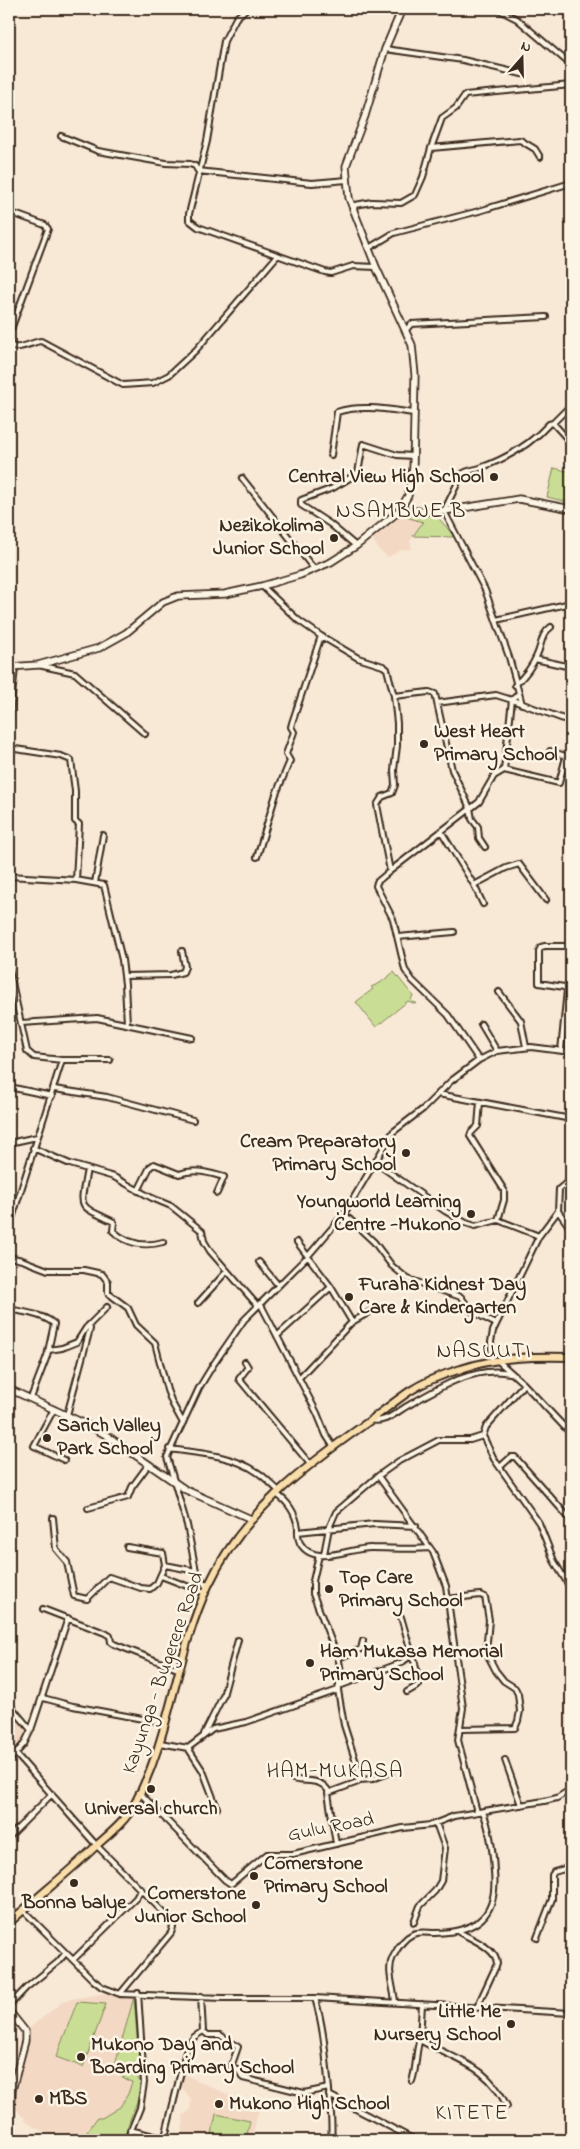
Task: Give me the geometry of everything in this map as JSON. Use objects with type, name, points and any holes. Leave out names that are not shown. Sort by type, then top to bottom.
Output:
[{"type":"main road","name":"Kayunga - Bugerere Road","points":[[9,1923],[112,1832],[133,1806],[149,1773],[160,1743],[164,1723],[191,1632],[206,1591],[222,1559],[250,1519],[277,1492],[310,1464],[411,1390],[461,1368],[494,1361],[537,1356],[571,1357]]},
{"type":"street","points":[[246,9],[236,18],[224,41],[209,120],[207,142],[198,171],[189,220],[198,227],[325,272],[331,273],[353,266],[376,267]]},
{"type":"street","points":[[38,666],[110,644],[163,602],[178,596],[225,594],[262,586],[331,562],[356,546],[400,511],[408,496],[413,456],[415,375],[412,345],[376,267],[354,211],[346,166],[365,116],[385,49],[402,9]]},
{"type":"street","points":[[497,9],[517,19],[571,65]]},
{"type":"street","points":[[385,49],[463,60],[522,74]]},
{"type":"street","points":[[354,211],[355,205],[363,203],[395,203],[415,195],[423,177],[430,148],[442,118],[456,108],[465,95],[571,85]]},
{"type":"street","points":[[61,136],[98,151],[166,163],[190,164],[195,166],[198,171]]},
{"type":"street","points":[[430,148],[520,140],[535,149],[540,156]]},
{"type":"street","points":[[198,171],[312,183],[347,180]]},
{"type":"street","points":[[369,248],[394,233],[479,211],[571,183]]},
{"type":"street","points":[[9,212],[45,225],[48,229],[10,332],[10,342],[13,346],[20,348],[41,341],[123,385],[153,383],[169,374],[196,350],[278,255]]},
{"type":"street","points":[[406,330],[410,324],[546,317]]},
{"type":"street","points":[[444,511],[462,474],[480,468],[516,451],[552,423],[571,405]]},
{"type":"street","points":[[331,455],[337,412],[376,409],[414,413]]},
{"type":"street","points":[[552,423],[571,443]]},
{"type":"street","points":[[356,546],[330,524],[301,505],[301,500],[332,488],[358,473],[363,444],[397,455],[413,456]]},
{"type":"street","points":[[242,478],[314,569]]},
{"type":"street","points":[[400,511],[444,511],[519,499],[571,509]]},
{"type":"street","points":[[444,511],[485,590],[509,657],[522,704]]},
{"type":"street","points":[[262,586],[298,620],[321,636],[358,658],[388,669],[394,696],[397,746],[394,770],[395,785],[392,793],[382,797],[377,805],[390,871]]},
{"type":"street","points":[[496,620],[571,603]]},
{"type":"street","points":[[516,685],[526,674],[535,659],[545,632],[552,627]]},
{"type":"street","points":[[257,857],[276,794],[290,761],[286,754],[294,732],[291,727],[321,636]]},
{"type":"street","points":[[535,659],[571,667]]},
{"type":"street","points":[[9,722],[12,667],[38,666],[75,674],[145,734]]},
{"type":"street","points":[[394,696],[432,692],[438,704],[452,770],[470,808],[472,819],[478,827],[479,838],[485,847]]},
{"type":"street","points":[[504,770],[512,700],[518,694]]},
{"type":"street","points":[[438,704],[496,696],[571,721]]},
{"type":"street","points":[[9,748],[62,756],[71,760],[75,791],[75,821],[79,824],[76,880]]},
{"type":"street","points":[[479,1060],[448,1015],[412,980],[405,970],[393,919],[376,886],[377,882],[390,871],[482,798],[494,776],[504,770],[559,783],[569,757],[550,752]]},
{"type":"street","points":[[441,831],[474,885],[483,904]]},
{"type":"street","points":[[95,883],[103,835]]},
{"type":"street","points":[[474,885],[504,867],[519,864],[546,900]]},
{"type":"street","points":[[9,876],[102,883],[106,889],[125,976],[127,1024]]},
{"type":"street","points":[[398,937],[454,932]]},
{"type":"street","points":[[561,1051],[567,990],[564,987],[538,982],[539,951],[545,946],[568,946]]},
{"type":"street","points":[[125,976],[171,975],[183,972],[186,968],[182,952]]},
{"type":"street","points":[[9,969],[30,1055],[62,1060],[110,1060]]},
{"type":"street","points":[[499,992],[521,1021],[526,1047]]},
{"type":"street","points":[[21,1023],[94,1018],[192,1038]]},
{"type":"street","points":[[481,1024],[497,1051]]},
{"type":"street","points":[[206,1591],[196,1571],[187,1525],[168,1461],[170,1450],[199,1388],[213,1365],[244,1320],[308,1256],[344,1214],[393,1132],[416,1115],[451,1081],[479,1060],[497,1051],[526,1047],[571,1052],[571,1061]]},
{"type":"street","points":[[9,1228],[62,1060]]},
{"type":"street","points":[[571,1084],[571,1132]]},
{"type":"street","points":[[9,1087],[52,1096]]},
{"type":"street","points":[[54,1089],[107,1098],[193,1120]]},
{"type":"street","points":[[438,1094],[570,1119]]},
{"type":"street","points":[[480,1102],[478,1126],[470,1132],[470,1136],[504,1190],[504,1200],[498,1220]]},
{"type":"street","points":[[9,1144],[37,1137]]},
{"type":"street","points":[[33,1148],[114,1178],[171,1206],[198,1227],[202,1231],[207,1247],[226,1271],[259,1304],[333,1446]]},
{"type":"street","points":[[376,1162],[445,1211],[466,1223],[475,1226],[498,1220],[539,1236]]},
{"type":"street","points":[[138,1191],[150,1167],[154,1164],[179,1174],[198,1171],[224,1177],[217,1193]]},
{"type":"street","points":[[87,1169],[82,1203],[85,1208],[114,1222],[113,1231],[140,1245],[163,1242]]},
{"type":"street","points":[[571,1179],[559,1189],[558,1211],[539,1236],[496,1324],[491,1342],[494,1361],[524,1384],[571,1434]]},
{"type":"street","points":[[558,1211],[571,1229]]},
{"type":"street","points":[[344,1214],[374,1242],[392,1266],[408,1279],[461,1297],[471,1311],[496,1324]]},
{"type":"street","points":[[297,1242],[330,1286],[352,1322]]},
{"type":"street","points":[[9,1257],[48,1270],[84,1270],[102,1274],[108,1282],[108,1294],[128,1308],[136,1325],[155,1343],[172,1403],[184,1423]]},
{"type":"street","points":[[259,1262],[278,1284]]},
{"type":"street","points":[[198,1304],[226,1271]]},
{"type":"street","points":[[277,1336],[330,1286]]},
{"type":"street","points":[[49,1350],[62,1348],[77,1342],[89,1325],[107,1307]]},
{"type":"street","points":[[299,1378],[352,1322],[377,1308]]},
{"type":"street","points":[[9,1309],[44,1318],[54,1324],[49,1350],[31,1398]]},
{"type":"street","points":[[67,1415],[90,1329],[89,1325]]},
{"type":"street","points":[[245,1362],[248,1367],[239,1379],[310,1464]]},
{"type":"street","points":[[371,1420],[379,1422],[387,1419],[425,1395],[465,1377],[496,1370],[510,1373]]},
{"type":"street","points":[[524,1384],[486,1427],[483,1436],[500,1467],[539,1523],[554,1561],[571,1588]]},
{"type":"street","points":[[9,1389],[106,1435],[176,1483],[206,1500],[250,1519]]},
{"type":"street","points":[[54,1409],[34,1446],[64,1460]]},
{"type":"street","points":[[324,1554],[329,1528],[336,1512],[378,1476],[399,1461],[439,1440],[470,1440],[483,1436]]},
{"type":"street","points":[[170,1450],[202,1453],[238,1463],[256,1472],[277,1492],[293,1512],[296,1519],[297,1536],[302,1546],[319,1555],[369,1548],[407,1550],[430,1548]]},
{"type":"street","points":[[500,1467],[515,1457],[571,1520]]},
{"type":"street","points":[[88,1508],[128,1497],[149,1464]]},
{"type":"street","points":[[378,1476],[416,1526],[439,1566],[448,1599],[463,1708],[458,1740],[477,1812]]},
{"type":"street","points":[[53,1518],[56,1549],[67,1562],[74,1596],[88,1599],[109,1577],[148,1590],[153,1588],[165,1566],[163,1553],[127,1547]]},
{"type":"street","points":[[298,1532],[374,1524],[416,1526]]},
{"type":"street","points":[[319,1555],[313,1580],[313,1594],[338,1658],[341,1672],[339,1688],[344,1725],[360,1780]]},
{"type":"street","points":[[165,1566],[196,1571]]},
{"type":"street","points":[[161,1576],[206,1591]]},
{"type":"street","points":[[448,1599],[480,1595],[485,1598],[489,1620],[486,1652],[504,1681],[515,1688],[518,1694],[520,1711],[515,1728],[461,1730]]},
{"type":"street","points":[[43,1609],[109,1634],[111,1642],[114,1644],[180,1670]]},
{"type":"street","points":[[401,1617],[410,1654],[415,1664],[419,1685],[407,1692]]},
{"type":"street","points":[[9,1761],[24,1744],[32,1730],[68,1618]]},
{"type":"street","points":[[204,1734],[223,1696],[238,1640]]},
{"type":"street","points":[[338,1658],[360,1649],[363,1641]]},
{"type":"street","points":[[188,1748],[213,1729],[262,1716],[339,1688],[401,1663],[410,1654]]},
{"type":"street","points":[[43,1698],[72,1706],[164,1723]]},
{"type":"street","points":[[9,1704],[32,1730]]},
{"type":"street","points":[[160,1743],[188,1748],[203,1771],[217,1808]]},
{"type":"street","points":[[16,1754],[97,1846],[170,1919],[173,1927],[171,1934],[120,1994]]},
{"type":"street","points":[[505,1760],[521,1805]]},
{"type":"street","points":[[292,1771],[293,1779],[314,1781],[326,1787],[329,1792],[336,1844]]},
{"type":"street","points":[[329,1792],[360,1780],[373,1779],[391,1772]]},
{"type":"street","name":"Gulu Road","points":[[139,1792],[229,1883],[235,1882],[267,1854],[294,1854],[403,1828],[436,1823],[454,1816],[544,1801],[556,1798],[571,1789]]},
{"type":"street","points":[[9,1836],[52,1794]]},
{"type":"street","points":[[395,2002],[390,1966],[392,1958],[408,1937],[415,1933],[456,1931],[486,1917],[494,1892],[490,1834],[483,1812]]},
{"type":"street","points":[[414,1922],[420,1906],[435,1891],[441,1881],[445,1848],[436,1823]]},
{"type":"street","points":[[537,1938],[552,1899],[552,1875],[554,1872],[571,1867]]},
{"type":"street","points":[[73,1960],[136,1898],[141,1889]]},
{"type":"street","points":[[23,1910],[65,1954],[102,1987],[120,1994],[315,1998],[571,2013]]},
{"type":"street","points":[[456,1931],[492,1952],[497,1959],[497,1964],[477,2007]]},
{"type":"street","points":[[9,2006],[26,1988],[65,1954]]},
{"type":"street","points":[[127,2140],[140,2108],[144,2083],[138,1993]]},
{"type":"street","points":[[201,1996],[203,2031]]},
{"type":"street","points":[[315,1998],[320,2014],[326,2050],[332,2124],[330,2140]]},
{"type":"street","points":[[412,2081],[420,2038],[422,2004]]},
{"type":"street","points":[[9,2011],[25,2031],[25,2041],[12,2090],[10,2140]]},
{"type":"street","points":[[130,2130],[165,2137],[187,2047],[194,2037],[203,2031]]},
{"type":"street","points":[[203,2031],[208,2034],[220,2035],[238,2047],[231,2067],[246,2080],[304,2093],[329,2088]]},
{"type":"street","points":[[420,2038],[484,2073],[500,2090],[507,2106]]},
{"type":"street","points":[[330,2096],[415,2140]]},
{"type":"shaded area","points":[[399,515],[424,522],[410,542],[412,549],[401,550],[388,557],[379,550],[372,538]]},
{"type":"shaded area","points":[[9,1705],[27,1726],[22,1742],[9,1754]]},
{"type":"shaded area","name":"Mukono Day and Boarding Primary School","points":[[138,1992],[143,2097],[128,2140],[61,2140],[31,2125],[10,2103],[26,2031],[65,2000],[109,1993]]},
{"type":"shaded area","name":"Mukono High School","points":[[181,2073],[259,2109],[251,2140],[180,2140],[184,2121],[183,2116],[190,2110],[191,2100],[180,2084]]},
{"type":"green space","points":[[554,468],[571,472],[571,503],[547,497]]},
{"type":"green space","points":[[403,512],[434,513],[455,537],[413,536],[423,522],[399,515]]},
{"type":"green space","points":[[394,972],[413,996],[411,999],[416,1004],[408,1001],[376,1027],[356,1002],[373,989],[371,987],[380,983]]},
{"type":"green space","points":[[134,1997],[140,2074],[137,2077],[143,2085],[124,2140],[82,2139],[97,2118],[102,2118],[120,2107],[128,2094],[132,2082],[113,2072]]},
{"type":"green space","points":[[77,2002],[106,2004],[83,2067],[56,2057]]},
{"type":"green space","points":[[216,2114],[250,2121],[246,2140],[211,2140]]},
{"type":"place","name":"Central View High School","points":[[494,477]]},
{"type":"place","name":"Nezikokolima Junior School","points":[[334,538]]},
{"type":"place","name":"West Heart Primary School","points":[[424,744]]},
{"type":"place","name":"Cream Preparatory Primary School","points":[[406,1153]]},
{"type":"place","name":"Youngworld Learning Centre -Mukono","points":[[471,1214]]},
{"type":"place","name":"Furaha Kidnest Day Care & Kindergarten","points":[[349,1297]]},
{"type":"place","name":"Sarich Valley Park School","points":[[47,1438]]},
{"type":"place","name":"Top Care Primary School","points":[[329,1589]]},
{"type":"place","name":"Ham Mukasa Memorial Primary School","points":[[310,1663]]},
{"type":"place","name":"Universal church","points":[[151,1789]]},
{"type":"place","name":"Cornerstone Primary School","points":[[254,1876]]},
{"type":"place","name":"Bonna balye","points":[[74,1883]]},
{"type":"place","name":"Cornerstone Junior School","points":[[256,1905]]},
{"type":"place","name":"Little Me Nursery School","points":[[511,2024]]},
{"type":"place","name":"Mukono Day and Boarding Primary School","points":[[81,2057]]},
{"type":"place","name":"MBS","points":[[39,2099]]},
{"type":"place","name":"Mukono High School","points":[[219,2104]]},
{"type":"district","name":"NSAMBWE B","points":[[401,512]]},
{"type":"district","name":"NASUUTI","points":[[484,1352]]},
{"type":"district","name":"HAM-MUKASA","points":[[335,1772]]},
{"type":"district","name":"KITETE","points":[[472,2114]]}]
